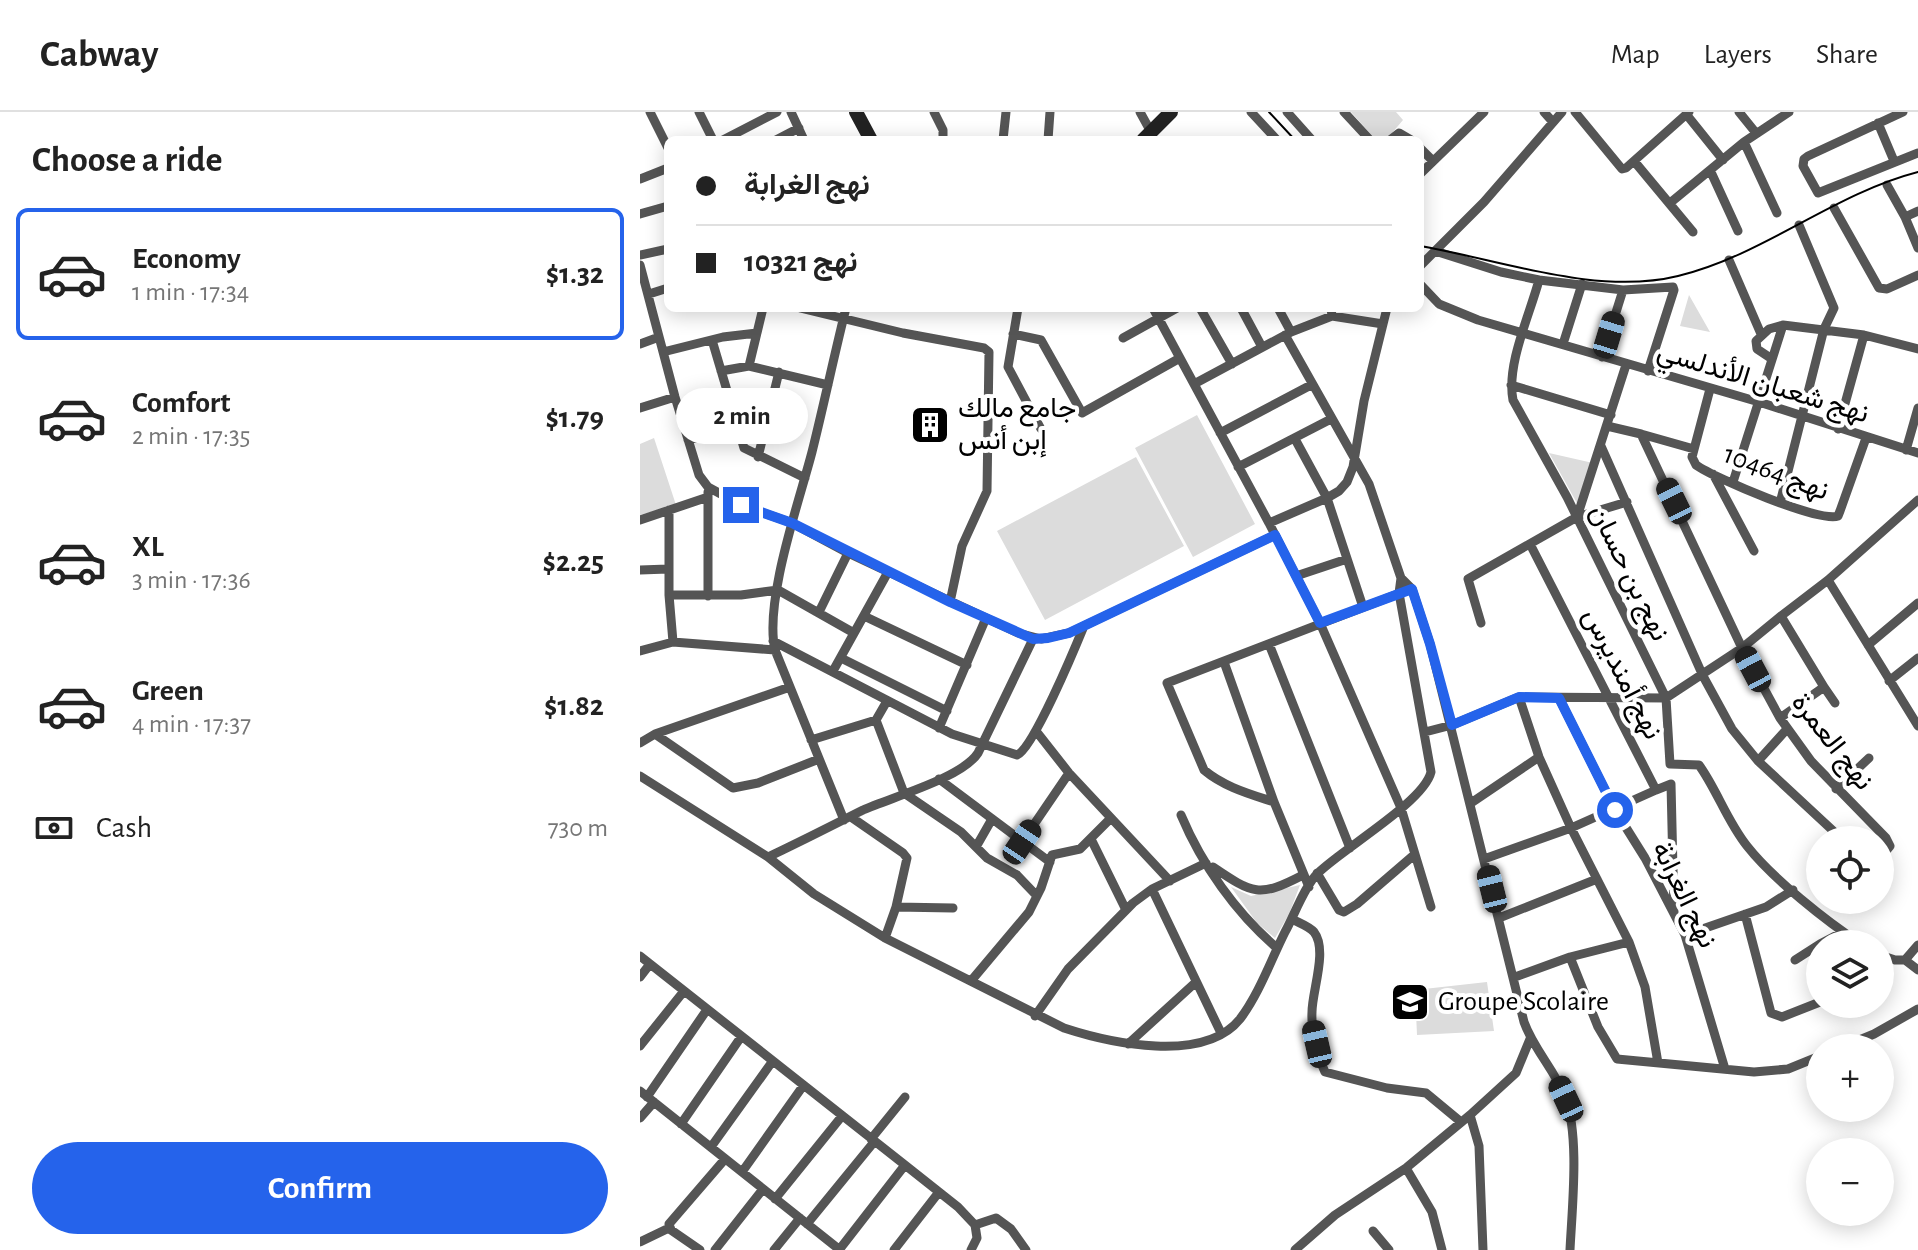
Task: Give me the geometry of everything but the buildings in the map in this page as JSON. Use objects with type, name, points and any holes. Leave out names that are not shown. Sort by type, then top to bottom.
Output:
[{"type":"street","points":[[650,112],[664,140]]},
{"type":"street","points":[[699,112],[711,136]]},
{"type":"street","points":[[731,136],[777,112]]},
{"type":"street","points":[[791,112],[802,136]]},
{"type":"street","points":[[856,112],[869,136]]},
{"type":"street","points":[[934,112],[943,136]]},
{"type":"street","points":[[1003,136],[1006,112]]},
{"type":"street","points":[[1048,136],[1050,112]]},
{"type":"street","points":[[1140,112],[1145,136]]},
{"type":"street","points":[[1147,136],[1171,112]]},
{"type":"street","points":[[1251,112],[1273,136]]},
{"type":"street","points":[[1287,112],[1308,136]]},
{"type":"street","points":[[1344,112],[1366,136]]},
{"type":"street","points":[[1424,170],[1484,112]]},
{"type":"street","points":[[1544,112],[1552,121]]},
{"type":"street","points":[[1424,262],[1484,202],[1562,112]]},
{"type":"street","points":[[1575,112],[1620,168],[1624,169],[1634,161],[1682,114],[1723,160]]},
{"type":"street","points":[[1739,112],[1756,133]]},
{"type":"street","points":[[1670,203],[1744,142],[1789,112]]},
{"type":"street","points":[[1903,112],[1804,159],[1803,166],[1815,192],[1822,192],[1918,153]]},
{"type":"street","points":[[1878,123],[1894,161]]},
{"type":"street","points":[[784,136],[799,128]]},
{"type":"street","points":[[1744,142],[1777,213]]},
{"type":"street","points":[[1424,152],[1433,161]]},
{"type":"street","points":[[1634,161],[1693,232]]},
{"type":"street","points":[[640,179],[664,170]]},
{"type":"street","points":[[1710,170],[1738,231]]},
{"type":"street","points":[[1887,185],[1918,248]]},
{"type":"street","points":[[640,214],[664,207]]},
{"type":"street","points":[[1834,208],[1879,288],[1887,289],[1918,275]]},
{"type":"street","points":[[1905,217],[1918,211]]},
{"type":"street","points":[[1780,503],[1824,329],[1833,314],[1834,302],[1799,225]]},
{"type":"street","points":[[640,255],[664,250]]},
{"type":"street","points":[[1435,251],[1501,272],[1539,280],[1623,290],[1671,287],[1674,290],[1648,371]]},
{"type":"street","points":[[1729,260],[1761,334]]},
{"type":"street","points":[[640,265],[675,397],[699,475],[708,492],[708,596]]},
{"type":"street","points":[[1539,280],[1511,385],[1611,415]]},
{"type":"street","points":[[1563,344],[1582,284]]},
{"type":"street","name":"نهج شعبان الأندلسي","points":[[1424,288],[1444,307],[1478,320],[1759,402],[1918,453]]},
{"type":"street","points":[[649,294],[664,289]]},
{"type":"street","points":[[1602,357],[1623,290]]},
{"type":"street","points":[[749,366],[762,312]]},
{"type":"street","points":[[816,312],[984,348],[989,352],[987,491],[962,546],[950,602]]},
{"type":"street","points":[[845,312],[792,523],[778,590],[774,645],[819,759],[847,818],[905,855],[907,862],[885,938]]},
{"type":"street","points":[[1017,312],[1008,370],[1041,429]]},
{"type":"street","points":[[1155,312],[1320,623],[1401,808],[1431,907]]},
{"type":"street","points":[[1123,338],[1169,312]]},
{"type":"street","points":[[1202,312],[1232,364]]},
{"type":"street","points":[[1243,312],[1262,347]]},
{"type":"street","points":[[1280,312],[1311,385],[1369,484],[1401,578],[1412,589],[1430,644],[1530,1039],[1556,1078],[1571,1120],[1570,1250]]},
{"type":"street","points":[[1194,384],[1331,312],[1383,324]]},
{"type":"street","points":[[1269,523],[1327,498],[1347,482],[1386,312]]},
{"type":"street","points":[[1367,322],[1380,336]]},
{"type":"street","points":[[1733,482],[1783,325]]},
{"type":"street","points":[[1772,359],[1755,346],[1756,341],[1761,334],[1783,325],[1864,335],[1918,349]]},
{"type":"street","points":[[663,352],[757,333]]},
{"type":"street","points":[[1013,334],[1041,340],[1082,413],[1180,358]]},
{"type":"street","points":[[1838,429],[1864,335]]},
{"type":"street","points":[[640,344],[659,337]]},
{"type":"street","points":[[712,340],[745,450],[805,478]]},
{"type":"street","points":[[1577,517],[1626,365]]},
{"type":"street","points":[[721,371],[749,366],[828,385]]},
{"type":"street","points":[[758,457],[779,372]]},
{"type":"street","points":[[1220,433],[1311,385]]},
{"type":"street","name":"نهج بن حسان","points":[[1511,385],[1517,408],[1577,517],[1666,698],[1671,784]]},
{"type":"street","name":"نهج 10464","points":[[1710,389],[1692,457],[1696,465],[1780,503],[1825,518],[1838,516],[1866,438]]},
{"type":"street","points":[[640,408],[675,397]]},
{"type":"street","points":[[1906,450],[1918,408]]},
{"type":"street","points":[[1238,467],[1331,419]]},
{"type":"street","points":[[1607,426],[1694,449]]},
{"type":"street","points":[[688,440],[737,428]]},
{"type":"street","name":"نهج العمرة","points":[[1641,434],[1742,648],[1780,718],[1836,789],[1872,826]]},
{"type":"street","points":[[1295,439],[1327,498],[1363,607]]},
{"type":"street","points":[[1601,446],[1703,676],[1732,729],[1758,761],[1828,826]]},
{"type":"street","points":[[1713,474],[1754,551]]},
{"type":"street","points":[[640,520],[708,492],[792,523],[848,553],[1033,639],[1054,637],[1084,626],[1275,535]]},
{"type":"street","points":[[1425,732],[1452,725],[1519,697],[1666,698],[1742,648],[1828,580],[1918,500]]},
{"type":"street","points":[[1481,623],[1468,579],[1577,517],[1627,502]]},
{"type":"street","points":[[669,510],[668,569],[673,642]]},
{"type":"street","name":"نهج أمنديرس","points":[[1530,544],[1656,790]]},
{"type":"street","points":[[819,612],[848,553]]},
{"type":"street","points":[[1296,576],[1347,559]]},
{"type":"street","points":[[640,570],[668,569]]},
{"type":"street","points":[[833,671],[888,572]]},
{"type":"street","points":[[640,776],[768,857],[814,894],[885,938],[1035,1016],[1096,1038],[1128,1044],[1195,1043],[1232,1027],[1243,1014],[1317,873],[1401,808],[1429,780],[1431,766],[1399,593],[1401,578]]},
{"type":"street","points":[[1828,580],[1918,725]]},
{"type":"street","points":[[1274,802],[1242,791],[1204,770],[1167,683],[1412,589]]},
{"type":"street","points":[[669,595],[708,596],[778,590],[854,633]]},
{"type":"street","points":[[1868,645],[1918,603]]},
{"type":"street","points":[[864,616],[967,665]]},
{"type":"street","points":[[1781,616],[1835,703]]},
{"type":"street","points":[[939,728],[986,618]]},
{"type":"street","points":[[640,651],[673,642],[774,645],[833,671],[939,728],[981,746],[1019,755],[1036,731],[1084,626]]},
{"type":"street","points":[[768,857],[969,764],[981,746],[1033,639]]},
{"type":"street","points":[[1269,644],[1350,848]]},
{"type":"street","points":[[841,658],[947,711]]},
{"type":"street","points":[[1889,681],[1918,658]]},
{"type":"street","points":[[1224,662],[1274,802],[1309,887]]},
{"type":"street","points":[[640,743],[655,734],[790,687]]},
{"type":"street","points":[[1780,718],[1824,687]]},
{"type":"street","points":[[1519,697],[1539,757],[1629,942],[1645,987],[1658,1063]]},
{"type":"street","name":"نهج الغرابة","points":[[1559,698],[1615,810],[1685,935],[1725,1069]]},
{"type":"street","points":[[811,740],[876,720],[887,701]]},
{"type":"street","points":[[876,720],[904,793],[961,832],[987,858],[1017,875],[1037,896]]},
{"type":"street","points":[[1758,761],[1787,729]]},
{"type":"street","points":[[1036,731],[1069,773],[1170,881]]},
{"type":"street","points":[[655,734],[733,788],[758,783],[819,759]]},
{"type":"street","points":[[1471,803],[1539,757]]},
{"type":"street","points":[[1836,789],[1869,758]]},
{"type":"street","points":[[1670,764],[1699,765],[1745,844],[1762,864],[1841,930]]},
{"type":"street","points":[[1022,842],[1069,773]]},
{"type":"street","points":[[939,779],[1050,862]]},
{"type":"street","points":[[1484,859],[1571,828],[1671,784],[1674,912]]},
{"type":"street","points":[[1181,815],[1206,863],[1250,924],[1277,948]]},
{"type":"street","points":[[971,981],[1029,912],[1054,854],[1076,851],[1111,818]]},
{"type":"street","points":[[976,847],[992,819]]},
{"type":"street","points":[[1091,839],[1126,910]]},
{"type":"street","points":[[1317,873],[1339,910],[1344,912],[1414,855]]},
{"type":"street","points":[[1206,863],[1235,882],[1257,891],[1273,889],[1303,875]]},
{"type":"street","points":[[1035,1016],[1068,969],[1126,910],[1152,889],[1206,863]]},
{"type":"street","points":[[1499,918],[1597,879]]},
{"type":"street","points":[[1152,889],[1221,1033]]},
{"type":"street","points":[[1685,935],[1766,907],[1793,890]]},
{"type":"street","points":[[896,907],[953,908]]},
{"type":"street","points":[[1745,914],[1771,1013],[1782,1017],[1806,1008]]},
{"type":"street","points":[[1292,919],[1315,933],[1318,942],[1319,966],[1312,1024],[1325,1072],[1387,1088],[1426,1093],[1466,1119],[1479,1146],[1483,1250]]},
{"type":"street","points":[[1515,977],[1570,957],[1629,942]]},
{"type":"street","points":[[1905,960],[1918,945]]},
{"type":"street","points":[[1795,960],[1806,953]]},
{"type":"street","points":[[640,956],[939,1192],[975,1225],[977,1238],[971,1250]]},
{"type":"street","points":[[1570,957],[1598,1027],[1614,1057],[1621,1061],[1754,1072],[1783,1070],[1806,1061]]},
{"type":"street","points":[[1894,960],[1905,960],[1918,970]]},
{"type":"street","points":[[640,977],[650,964]]},
{"type":"street","points":[[1128,1044],[1196,982]]},
{"type":"street","points":[[640,1046],[684,991]]},
{"type":"street","points":[[1874,1034],[1918,1009]]},
{"type":"street","points":[[640,1118],[647,1097],[706,1011]]},
{"type":"street","points":[[681,1124],[741,1037]]},
{"type":"street","points":[[1295,1250],[1335,1215],[1406,1168],[1466,1119],[1516,1073],[1530,1039]]},
{"type":"street","points":[[711,1147],[772,1062]]},
{"type":"street","points":[[742,1172],[803,1086]]},
{"type":"street","points":[[647,1097],[834,1248],[905,1165]]},
{"type":"street","points":[[774,1250],[804,1221],[905,1097]]},
{"type":"street","points":[[775,1199],[842,1116]]},
{"type":"street","points":[[640,1242],[669,1228],[672,1220],[725,1159]]},
{"type":"street","points":[[1406,1168],[1432,1212],[1442,1250]]},
{"type":"street","points":[[715,1250],[763,1189]]},
{"type":"street","points":[[894,1250],[939,1192]]},
{"type":"street","points":[[975,1225],[996,1218],[1011,1229],[1026,1250]]},
{"type":"street","points":[[669,1228],[700,1250]]},
{"type":"street","points":[[1373,1231],[1389,1250]]},
{"type":"shaded area","points":[[1351,112],[1396,112],[1403,120],[1389,136],[1372,136]]},
{"type":"shaded area","points":[[1689,295],[1710,332],[1680,326]]},
{"type":"shaded area","points":[[1197,415],[1255,524],[1193,557],[1135,448]]},
{"type":"shaded area","points":[[654,438],[676,505],[640,515],[640,444]]},
{"type":"shaded area","points":[[1549,453],[1593,463],[1578,505]]},
{"type":"shaded area","points":[[1136,457],[1184,546],[1045,620],[997,531]]},
{"type":"shaded area","points":[[1300,885],[1289,914],[1275,938],[1257,923],[1231,887],[1251,896]]},
{"type":"shaded area","points":[[1487,982],[1494,1031],[1417,1035],[1415,990]]},
{"type":"tram line","points":[[1269,112],[1291,136]]},
{"type":"tram line","points":[[1424,247],[1549,274],[1615,282],[1647,281],[1678,276],[1740,254],[1857,195],[1918,172]]},
{"type":"place","name":"جامع مالك إبن أنس","points":[[930,425]]},
{"type":"place","name":"Groupe Scolaire","points":[[1410,1002]]},
{"type":"route","points":[[741,505],[792,523],[848,553],[1033,639],[1069,633],[1275,535],[1320,623],[1412,589],[1452,725],[1519,697],[1559,698],[1615,810]]}]
